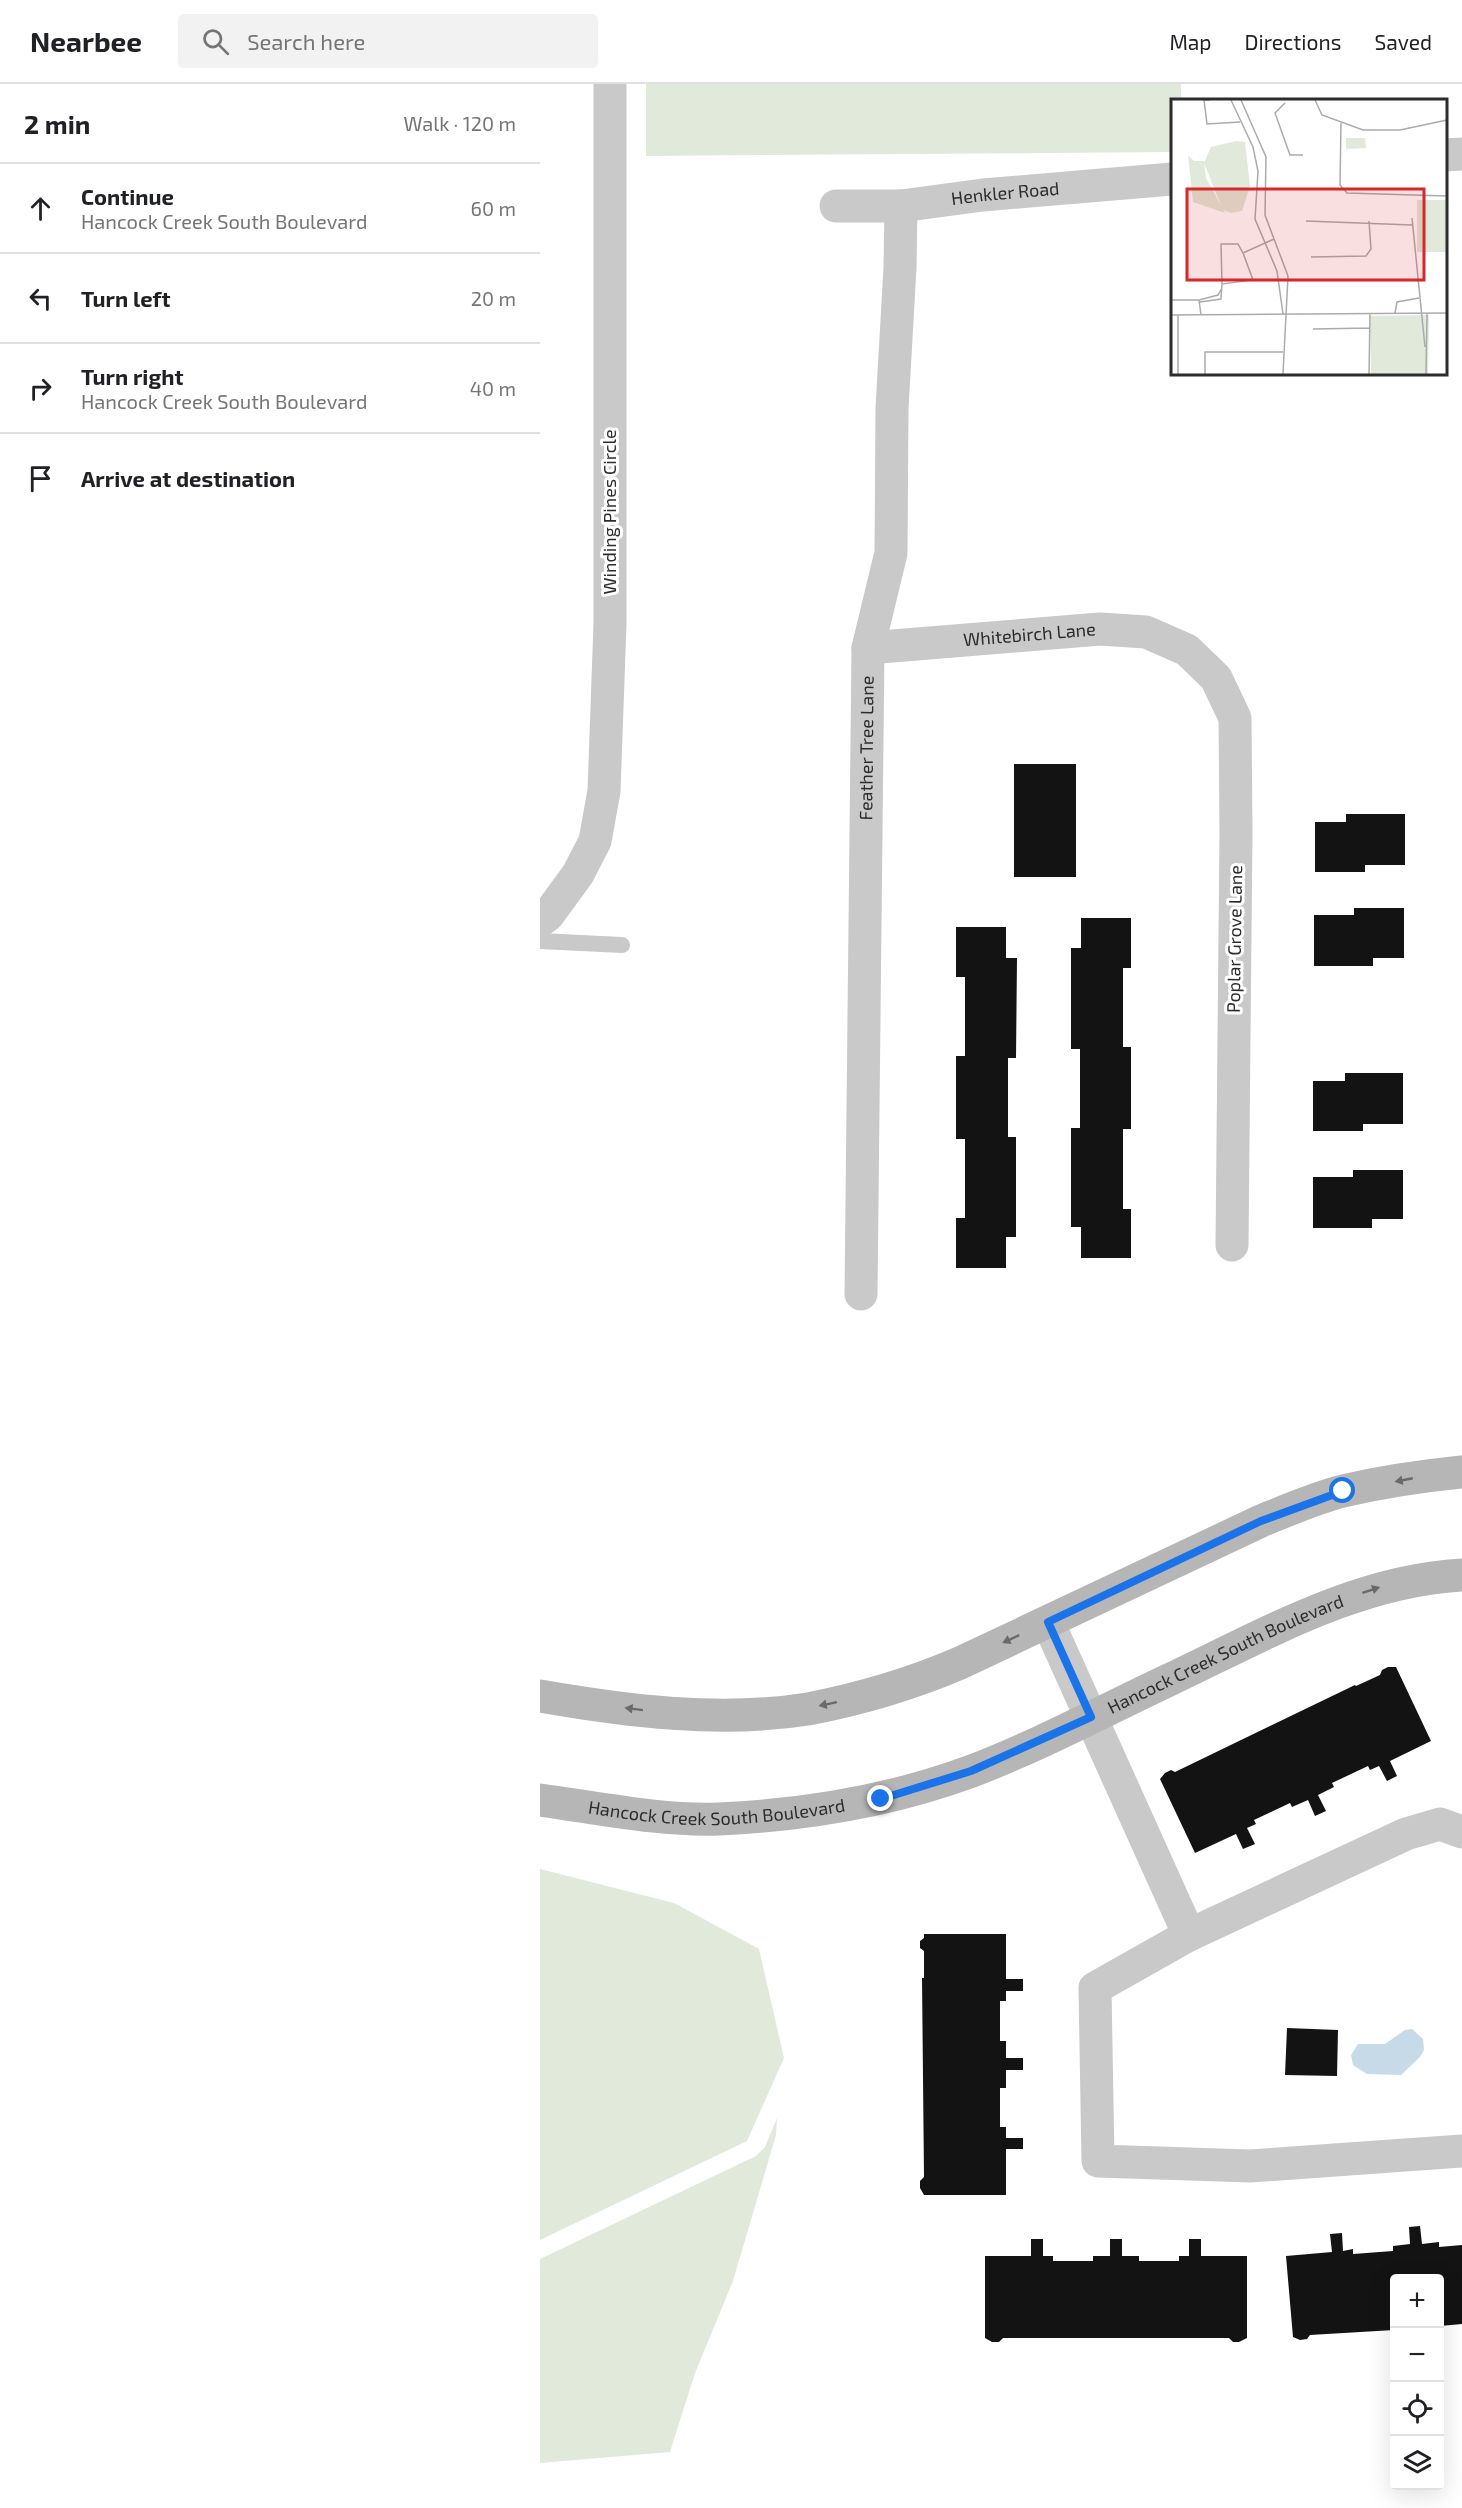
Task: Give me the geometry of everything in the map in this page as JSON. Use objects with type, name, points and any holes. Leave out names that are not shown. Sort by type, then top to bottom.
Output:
[{"type":"street","name":"Winding Pines Circle","points":[[540,921],[548,915],[579,874],[595,841],[604,791],[610,624],[610,84]]},
{"type":"street","points":[[1447,155],[1462,154]]},
{"type":"street","name":"Henkler Road","points":[[836,206],[901,206],[983,195],[1171,179]]},
{"type":"street","name":"Feather Tree Lane","points":[[861,1293],[868,648],[891,553],[892,408],[901,206]]},
{"type":"street","name":"Whitebirch Lane","points":[[868,648],[1100,629],[1146,632],[1187,650]]},
{"type":"street","name":"Poplar Grove Lane","points":[[1187,650],[1216,678],[1235,717],[1232,1245]]},
{"type":"street","points":[[540,1696],[677,1714],[744,1714],[806,1709],[916,1682],[1261,1521],[1302,1505],[1343,1491],[1429,1475],[1462,1472]]},
{"type":"street","name":"Hancock Creek South Boulevard","points":[[540,1800],[671,1817],[718,1819],[838,1808],[881,1799],[971,1771],[1323,1607],[1377,1588],[1434,1577],[1462,1575]]},
{"type":"street","points":[[1048,1622],[1189,1935]]},
{"type":"street","points":[[1462,1832],[1440,1824],[1406,1834],[1189,1935],[1095,1988],[1098,2161],[1250,2166],[1462,2151]]},
{"type":"lane","points":[[540,941],[622,945]]},
{"type":"green space","points":[[646,84],[1181,84],[1181,99],[1171,99],[1171,152],[646,156]]},
{"type":"green space","points":[[540,1869],[674,1903],[759,1949],[784,2058],[747,2141],[540,2240]]},
{"type":"green space","points":[[777,2118],[776,2135],[733,2281],[695,2373],[670,2452],[540,2463],[540,2259],[756,2156],[765,2147]]},
{"type":"water","points":[[1412,2029],[1423,2039],[1424,2050],[1401,2075],[1367,2074],[1353,2065],[1351,2055],[1358,2044],[1385,2044],[1405,2030]]},
{"type":"building","points":[[1014,764],[1076,764],[1076,877],[1014,877]]},
{"type":"building","points":[[1346,814],[1405,814],[1405,865],[1365,865],[1365,872],[1315,872],[1315,822],[1346,822]]},
{"type":"building","points":[[1354,908],[1404,908],[1404,958],[1373,958],[1373,966],[1314,966],[1314,915],[1354,915]]},
{"type":"building","points":[[1081,918],[1131,918],[1131,968],[1123,968],[1123,1047],[1131,1047],[1131,1129],[1123,1129],[1123,1209],[1131,1209],[1131,1258],[1081,1258],[1081,1227],[1071,1227],[1071,1128],[1080,1128],[1080,1049],[1071,1049],[1071,948],[1081,948]]},
{"type":"building","points":[[956,927],[1006,927],[1006,958],[1017,958],[1016,1058],[1008,1058],[1008,1137],[1016,1137],[1016,1237],[1006,1237],[1006,1268],[956,1268],[956,1218],[965,1218],[965,1139],[956,1139],[956,1056],[965,1056],[965,977],[956,977]]},
{"type":"building","points":[[1345,1073],[1403,1073],[1403,1124],[1363,1124],[1363,1131],[1313,1131],[1313,1081],[1345,1081]]},
{"type":"building","points":[[1353,1170],[1403,1170],[1403,1219],[1372,1219],[1372,1228],[1313,1228],[1313,1177],[1353,1177]]},
{"type":"building","points":[[1396,1667],[1431,1741],[1390,1761],[1397,1776],[1387,1781],[1379,1766],[1370,1770],[1368,1766],[1332,1783],[1334,1787],[1318,1795],[1326,1811],[1315,1816],[1308,1800],[1292,1807],[1290,1803],[1254,1820],[1256,1824],[1247,1828],[1255,1844],[1243,1849],[1236,1834],[1195,1853],[1160,1779],[1165,1773],[1171,1770],[1175,1772],[1380,1675],[1382,1670]]},
{"type":"building","points":[[924,1934],[1006,1934],[1006,1979],[1023,1979],[1023,1991],[1006,1991],[1006,2001],[1000,2001],[1000,2041],[1006,2041],[1006,2058],[1023,2058],[1023,2070],[1006,2070],[1006,2088],[1000,2088],[1000,2127],[1006,2127],[1006,2138],[1023,2138],[1023,2149],[1006,2149],[1006,2195],[924,2195],[920,2188],[920,2181],[924,2177],[922,1978],[924,1978],[924,1951],[920,1948],[920,1941],[924,1938]]},
{"type":"building","points":[[1287,2028],[1338,2030],[1337,2076],[1285,2075]]},
{"type":"building","points":[[1420,2226],[1422,2244],[1439,2242],[1439,2247],[1462,2245],[1462,2324],[1444,2326],[1444,2274],[1390,2274],[1390,2330],[1310,2335],[1307,2339],[1300,2340],[1293,2337],[1286,2256],[1332,2252],[1330,2234],[1342,2233],[1343,2251],[1353,2249],[1353,2254],[1393,2251],[1393,2246],[1410,2244],[1409,2227]]},
{"type":"building","points":[[1031,2239],[1043,2239],[1043,2256],[1053,2256],[1053,2261],[1093,2261],[1093,2256],[1110,2256],[1110,2239],[1122,2239],[1122,2256],[1139,2256],[1139,2261],[1179,2261],[1179,2256],[1189,2256],[1189,2239],[1201,2239],[1201,2256],[1247,2256],[1247,2338],[1239,2342],[1233,2342],[1229,2338],[1003,2338],[999,2342],[992,2342],[985,2338],[985,2256],[1031,2256]]},
{"type":"route","points":[[881,1799],[971,1771],[1091,1717],[1048,1622],[1261,1521],[1343,1491]]}]
